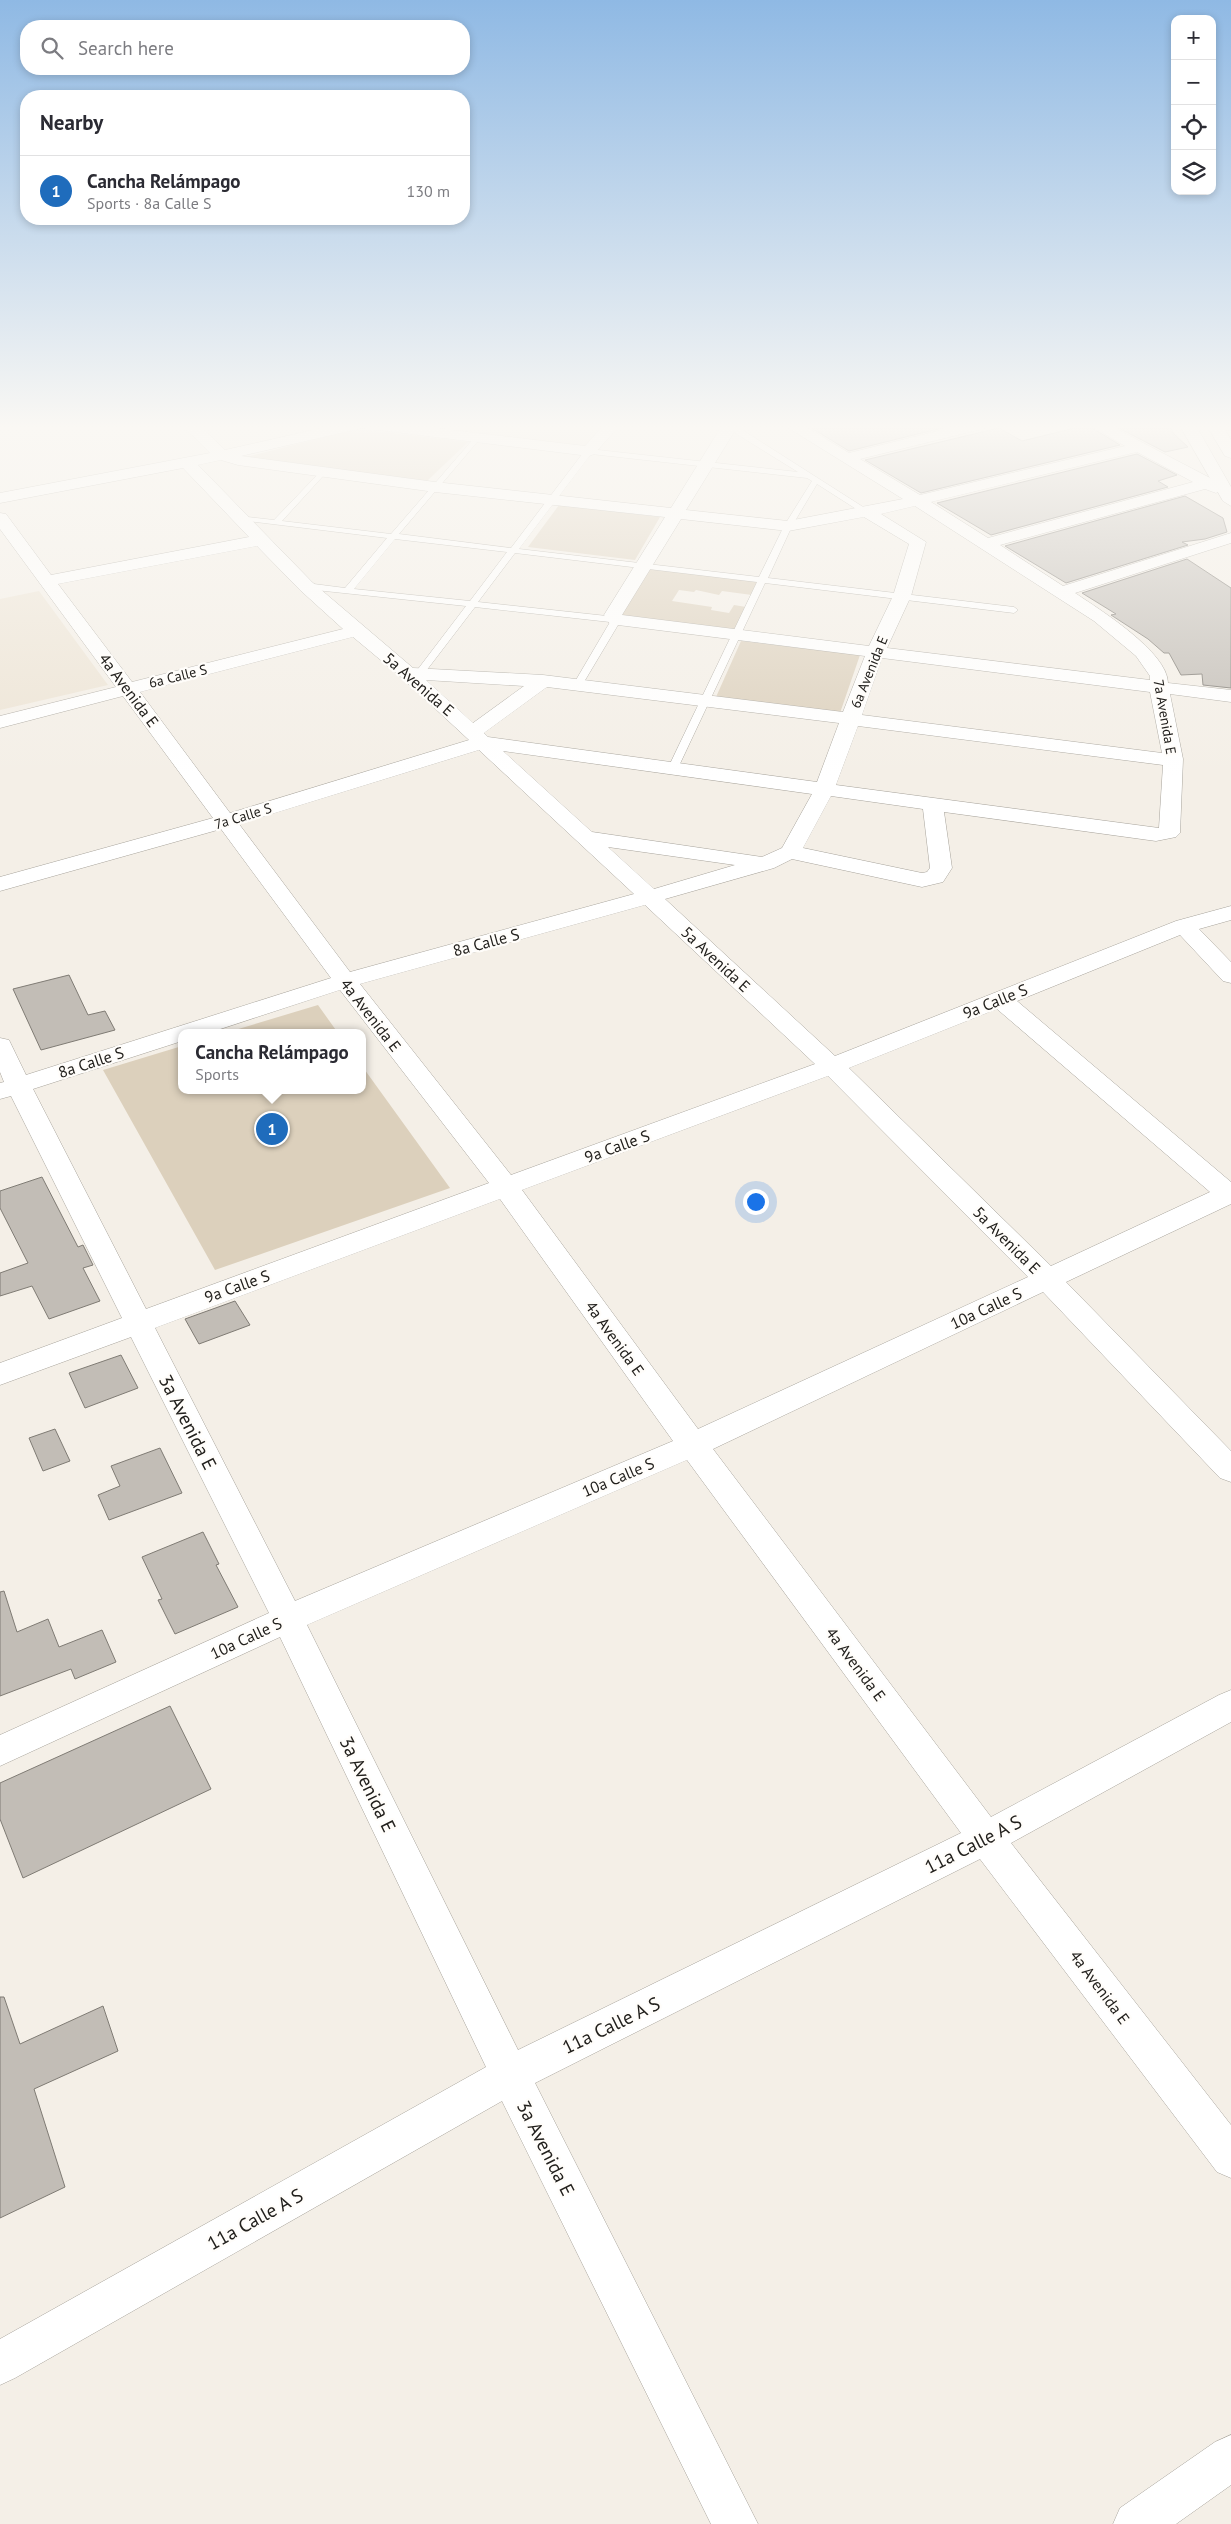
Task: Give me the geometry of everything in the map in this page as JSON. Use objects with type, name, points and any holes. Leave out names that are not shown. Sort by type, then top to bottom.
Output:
[{"type":"main road","name":"4a Avenida E","points":[[18,542],[345,981],[506,1187],[693,1445],[986,1838],[1231,2158]]},
{"type":"main road","points":[[47,581],[251,542]]},
{"type":"main road","name":"5a Avenida E","points":[[262,542],[306,586],[356,631],[414,673],[478,737],[832,1066],[1046,1279],[1231,1470]]},
{"type":"main road","points":[[660,542],[613,615],[616,620],[736,637],[1231,696]]},
{"type":"main road","name":"6a Avenida E","points":[[790,852],[824,790],[875,653],[902,596],[918,542]]},
{"type":"main road","name":"7a Avenida E","points":[[932,805],[1156,835],[1169,833],[1172,759],[1159,688],[1159,676],[1143,652],[1100,617],[983,542]]},
{"type":"main road","points":[[986,544],[994,542]]},
{"type":"main road","points":[[1061,592],[1219,542]]},
{"type":"main road","name":"6a Calle S","points":[[0,722],[356,631]]},
{"type":"main road","points":[[414,673],[543,681],[706,699],[1146,758],[1172,759]]},
{"type":"main road","points":[[478,737],[543,681]]},
{"type":"main road","points":[[478,737],[673,768],[932,805],[940,868],[935,878],[922,880],[790,852]]},
{"type":"main road","name":"7a Calle S","points":[[0,884],[226,822],[478,737]]},
{"type":"main road","points":[[585,837],[766,863]]},
{"type":"main road","name":"8a Calle S","points":[[195,1029],[345,981],[766,863],[790,852]]},
{"type":"main road","name":"9a Calle S","points":[[0,1374],[832,1066],[1184,926],[1231,912]]},
{"type":"main road","points":[[1184,926],[1231,976]]},
{"type":"main road","points":[[1000,999],[1230,1194]]},
{"type":"main road","name":"8a Calle S","points":[[9,1088],[178,1034]]},
{"type":"main road","name":"3a Avenida E","points":[[0,1045],[9,1088],[138,1323],[288,1619],[510,2075],[735,2524]]},
{"type":"main road","name":"10a Calle S","points":[[0,1751],[288,1619],[693,1445],[1230,1194]]},
{"type":"main road","name":"11a Calle A S","points":[[0,2363],[510,2075],[986,1838],[1231,1706]]},
{"type":"main road","points":[[1136,2524],[1231,2458]]},
{"type":"lane","points":[[348,590],[388,542]]},
{"type":"lane","points":[[446,542],[1014,610]]},
{"type":"lane","points":[[414,673],[472,603],[518,542]]},
{"type":"lane","points":[[673,768],[781,542]]},
{"type":"lane","points":[[306,586],[616,620],[578,685]]},
{"type":"shaded area","points":[[532,542],[646,542],[635,560],[528,547]]},
{"type":"shaded area","points":[[647,567],[760,581],[752,595],[722,591],[719,595],[696,590],[694,592],[679,590],[672,601],[712,607],[711,610],[729,613],[734,605],[746,607],[734,633],[621,615]]},
{"type":"shaded area","points":[[39,591],[108,685],[0,710],[0,599]]},
{"type":"shaded area","points":[[741,641],[860,655],[840,713],[716,697]]},
{"type":"shaded area","points":[[318,1005],[335,1029],[238,1029]]},
{"type":"shaded area","points":[[178,1047],[178,1094],[366,1094],[366,1072],[450,1188],[215,1270],[103,1070]]},
{"type":"building","points":[[1020,542],[1184,542],[1182,542],[1188,545],[1066,583],[1005,546]]},
{"type":"building","points":[[1187,559],[1231,588],[1231,688],[1203,685],[1202,674],[1181,675],[1169,653],[1164,653],[1148,639],[1111,615],[1116,614],[1082,593]]},
{"type":"building","points":[[69,975],[88,1015],[105,1011],[115,1030],[41,1050],[13,989]]},
{"type":"building","points":[[42,1177],[78,1247],[83,1245],[93,1265],[83,1268],[100,1301],[49,1319],[32,1286],[0,1296],[0,1273],[28,1263],[0,1208],[0,1191]]},
{"type":"building","points":[[235,1301],[250,1325],[199,1344],[185,1319]]},
{"type":"building","points":[[121,1355],[138,1388],[85,1408],[69,1373]]},
{"type":"building","points":[[55,1429],[70,1461],[43,1471],[29,1438]]},
{"type":"building","points":[[160,1448],[182,1493],[109,1520],[98,1495],[120,1486],[111,1466]]},
{"type":"building","points":[[203,1532],[219,1564],[216,1565],[238,1607],[175,1634],[158,1600],[162,1599],[142,1557]]},
{"type":"building","points":[[4,1591],[17,1632],[48,1619],[59,1647],[102,1630],[116,1662],[75,1679],[71,1669],[0,1696],[0,1592]]},
{"type":"building","points":[[170,1706],[211,1789],[23,1878],[0,1819],[0,1783]]},
{"type":"building","points":[[0,1997],[4,1997],[20,2044],[103,2006],[118,2051],[34,2089],[65,2187],[0,2218]]},
{"type":"place","name":"Cancha Relámpago","points":[[272,1129]]}]
